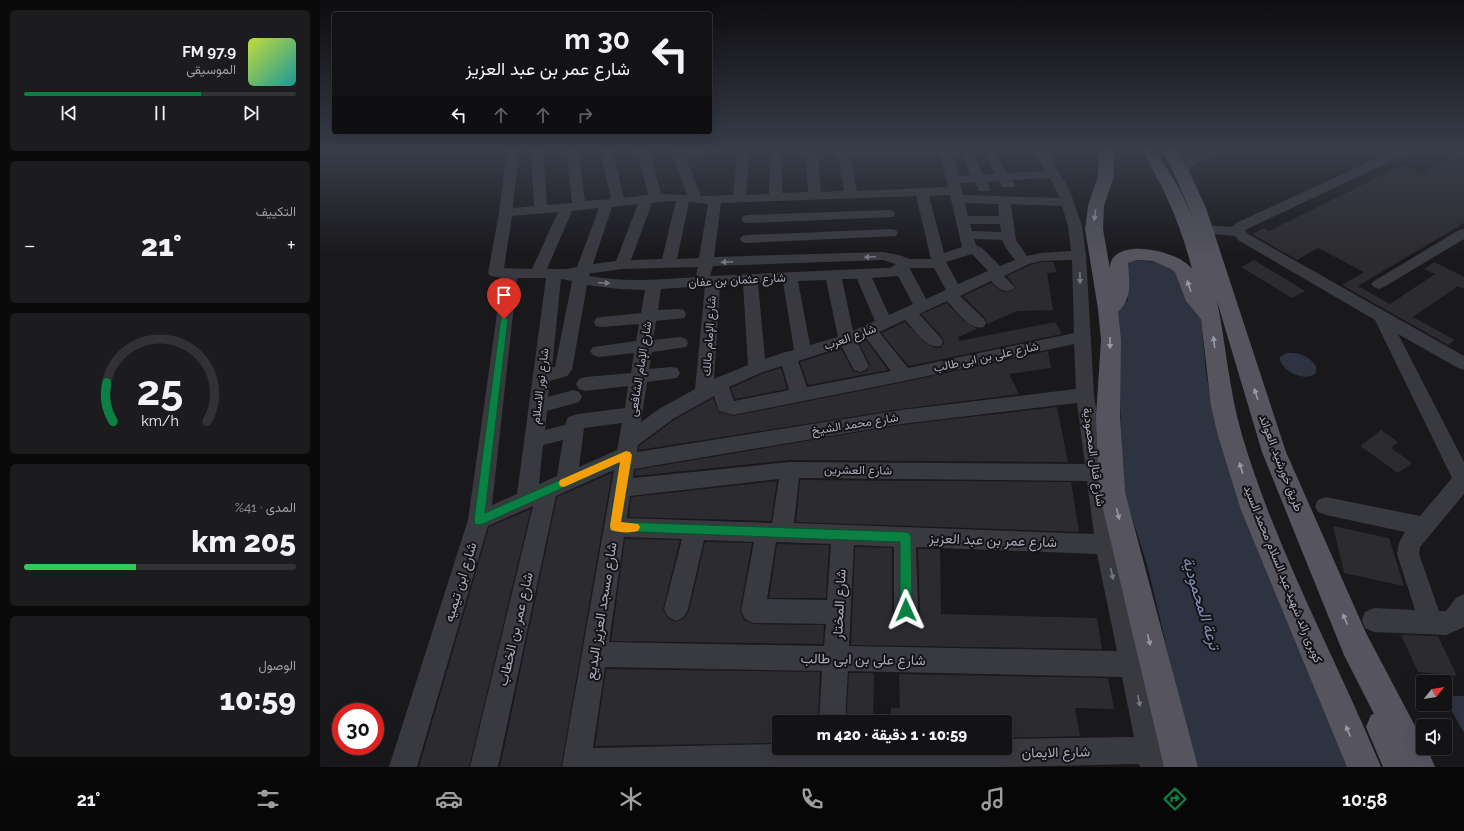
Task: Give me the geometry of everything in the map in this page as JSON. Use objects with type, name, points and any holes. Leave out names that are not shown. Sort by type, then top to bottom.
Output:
[{"type":"main road","points":[[1103,186],[1096,206],[1094,241],[1108,309],[1111,340],[1108,416],[1112,492],[1181,767]]},
{"type":"main road","name":"كوبرى رائد شهيد عبد السلام محمد السيد","points":[[1169,186],[1191,232],[1202,269],[1211,317],[1220,392],[1240,466],[1254,510],[1364,767]]},
{"type":"main road","name":"طريق خورشيد, العوائد","points":[[1188,186],[1198,208],[1274,452],[1355,644],[1418,767]]},
{"type":"main road","points":[[1108,309],[1117,302],[1120,294],[1119,263],[1121,259],[1130,254],[1137,254],[1166,258],[1180,266],[1183,270],[1193,299],[1200,308],[1211,317]]},
{"type":"main road","points":[[1355,644],[1366,686],[1400,767]]},
{"type":"street","name":"شارع ابن تيميه","points":[[403,767],[479,520],[503,273],[509,186]]},
{"type":"street","points":[[539,186],[541,210]]},
{"type":"street","points":[[541,376],[563,370],[564,274],[573,206],[573,186]]},
{"type":"street","points":[[564,274],[613,203],[611,186]]},
{"type":"street","points":[[622,265],[651,199],[649,186]]},
{"type":"street","points":[[668,264],[689,199],[686,186]]},
{"type":"street","points":[[744,186],[744,199],[748,219],[746,261]]},
{"type":"street","points":[[775,186],[775,198]]},
{"type":"street","points":[[813,186],[814,196]]},
{"type":"street","points":[[850,186],[851,195]]},
{"type":"street","points":[[988,186],[1009,205],[1067,200]]},
{"type":"street","points":[[1012,186],[1009,205],[1009,236],[1011,244],[1024,261]]},
{"type":"street","name":"شارع قنال المحمودية","points":[[1060,186],[1067,200],[1075,226],[1079,255],[1081,337],[1085,395],[1106,544],[1152,758]]},
{"type":"street","points":[[1238,232],[1237,230],[1240,226],[1327,186]]},
{"type":"street","points":[[506,213],[671,197],[715,200],[922,193],[954,187],[1009,205],[1067,200]]},
{"type":"street","points":[[954,187],[969,247],[977,251],[1006,287]]},
{"type":"street","points":[[922,193],[939,261],[952,293],[978,323]]},
{"type":"street","points":[[886,194],[891,233],[915,310],[935,342]]},
{"type":"street","name":"شارع الإمام مالك","points":[[712,388],[706,262],[715,200]]},
{"type":"street","points":[[748,219],[888,214]]},
{"type":"street","points":[[1204,229],[1238,232],[1243,237],[1464,364]]},
{"type":"street","points":[[747,240],[891,233]]},
{"type":"street","points":[[1379,284],[1464,233]]},
{"type":"street","points":[[966,235],[1009,236]]},
{"type":"street","points":[[820,236],[822,258]]},
{"type":"street","name":"شارع عثمان بن عفان","points":[[503,273],[564,274],[622,265],[883,256],[901,264],[939,261],[972,249]]},
{"type":"street","name":"شارع العرب","points":[[479,520],[627,453],[666,414],[712,388],[757,368],[847,340],[1024,261],[1041,257],[1079,255]]},
{"type":"street","name":"شارع عثمان بن عفان","points":[[564,274],[603,284],[654,284],[894,272],[901,264]]},
{"type":"street","name":"شارع نور الاسلام","points":[[547,490],[534,440],[541,376],[564,274]]},
{"type":"street","points":[[863,274],[885,324]]},
{"type":"street","points":[[833,275],[847,340],[860,366]]},
{"type":"street","points":[[790,277],[800,395]]},
{"type":"street","points":[[750,279],[757,368]]},
{"type":"street","name":"شارع الإمام الشافعى","points":[[627,453],[654,284]]},
{"type":"street","points":[[602,322],[678,314]]},
{"type":"street","points":[[1381,316],[1464,482],[1460,482],[1425,527],[1410,543],[1408,554],[1431,623]]},
{"type":"street","points":[[869,331],[904,375]]},
{"type":"street","name":"شارع على بن ابى طالب","points":[[712,388],[726,406],[730,408],[904,375],[1081,337]]},
{"type":"street","points":[[599,351],[680,343]]},
{"type":"street","points":[[538,407],[579,391],[639,378],[671,373]]},
{"type":"street","name":"شارع محمد الشيخ","points":[[627,453],[901,417],[1085,395]]},
{"type":"street","points":[[547,490],[574,430],[575,422],[633,414]]},
{"type":"street","points":[[534,440],[574,430]]},
{"type":"street","name":"شارع مسجد العزيز البديع","points":[[577,765],[627,453]]},
{"type":"street","points":[[790,470],[753,611],[838,612]]},
{"type":"street","name":"شارع العشرين","points":[[621,488],[790,470],[1096,473]]},
{"type":"street","name":"شارع عمر بن الخطاب","points":[[484,767],[547,490]]},
{"type":"street","points":[[1326,506],[1425,527]]},
{"type":"street","name":"شارع عمر بن عبد العزيز","points":[[615,526],[1106,544]]},
{"type":"street","points":[[676,609],[695,529]]},
{"type":"street","name":"شارع المختار","points":[[832,715],[843,535]]},
{"type":"street","points":[[905,537],[906,610]]},
{"type":"street","points":[[1374,620],[1431,623],[1453,621],[1464,606]]},
{"type":"street","name":"شارع على بن ابى طالب","points":[[594,654],[1131,664]]},
{"type":"street","name":"شارع الايمان","points":[[577,765],[829,757],[1152,758]]},
{"type":"water","name":"ترعة المحمودية","points":[[1133,260],[1157,262],[1175,269],[1191,307],[1201,317],[1206,373],[1214,413],[1351,767],[1195,767],[1148,568],[1123,489],[1117,313],[1128,300],[1127,262]]},
{"type":"water","points":[[1286,353],[1295,353],[1307,357],[1316,366],[1316,373],[1306,377],[1295,375],[1290,372],[1282,365],[1280,360],[1280,357]]},
{"type":"water","points":[[1452,696],[1464,696],[1464,733],[1452,711]]},
{"type":"building","points":[[1361,186],[1464,186],[1464,223],[1358,286],[1390,304],[1435,274],[1424,269],[1434,262],[1464,277],[1464,289],[1458,286],[1413,317],[1455,340],[1448,345],[1342,285],[1364,272],[1318,248],[1297,260],[1252,234],[1264,228],[1269,231]]},
{"type":"building","points":[[1254,260],[1305,291],[1292,298],[1241,267]]},
{"type":"building","points":[[1041,262],[1053,262],[1057,272],[1047,273],[1053,310],[1017,311],[987,324],[985,318],[963,296],[991,283],[1003,292],[1012,291],[1016,287],[1007,276],[1030,265]]},
{"type":"building","points":[[947,303],[963,320],[977,329],[958,337],[959,341],[1055,322],[1062,334],[909,366],[881,333],[905,322],[925,343],[935,348],[941,348],[944,343],[942,337],[921,314]]},
{"type":"building","points":[[866,340],[888,370],[808,385],[800,362],[841,349],[853,371],[860,373],[867,371],[870,365],[859,343]]},
{"type":"building","points":[[1048,351],[1051,368],[1009,374],[1019,394],[901,409],[639,450],[639,446],[674,420],[713,398],[719,412],[733,416],[904,382]]},
{"type":"building","points":[[781,368],[787,389],[735,399],[731,388],[764,373]]},
{"type":"building","points":[[1057,407],[1068,462],[790,460],[635,476],[635,470],[901,425]]},
{"type":"building","points":[[1381,430],[1398,442],[1391,448],[1412,463],[1398,473],[1360,446]]},
{"type":"building","points":[[612,473],[561,767],[500,767],[557,497]]},
{"type":"building","points":[[800,480],[1071,482],[1079,532],[796,522]]},
{"type":"building","points":[[777,481],[771,521],[629,517],[631,497]]},
{"type":"building","points":[[531,509],[469,767],[419,767],[489,527]]},
{"type":"building","points":[[1333,526],[1389,538],[1404,586],[1344,573]]},
{"type":"building","points":[[625,539],[680,540],[663,609],[667,618],[675,622],[685,618],[689,610],[705,542],[752,543],[740,611],[744,620],[753,624],[824,625],[823,644],[611,641]]},
{"type":"building","points":[[777,544],[829,545],[826,598],[769,598]]},
{"type":"building","points":[[855,547],[892,548],[892,610],[897,619],[905,623],[915,619],[920,610],[918,549],[940,549],[941,614],[1097,618],[1102,649],[851,645]]},
{"type":"building","points":[[1401,635],[1438,636],[1457,676],[1418,672]]},
{"type":"building","points":[[606,669],[820,672],[818,715],[772,715],[772,743],[595,746]]},
{"type":"building","points":[[849,673],[874,673],[873,715],[846,715]]},
{"type":"building","points":[[899,674],[1108,678],[1114,709],[1075,708],[1080,736],[1012,738],[1012,715],[891,715],[891,708],[900,708]]},
{"type":"slow traffic","points":[[564,483],[626,455],[615,526],[634,527]]},
{"type":"route","points":[[504,319],[479,520],[626,455],[615,526],[905,537],[906,610]]}]
